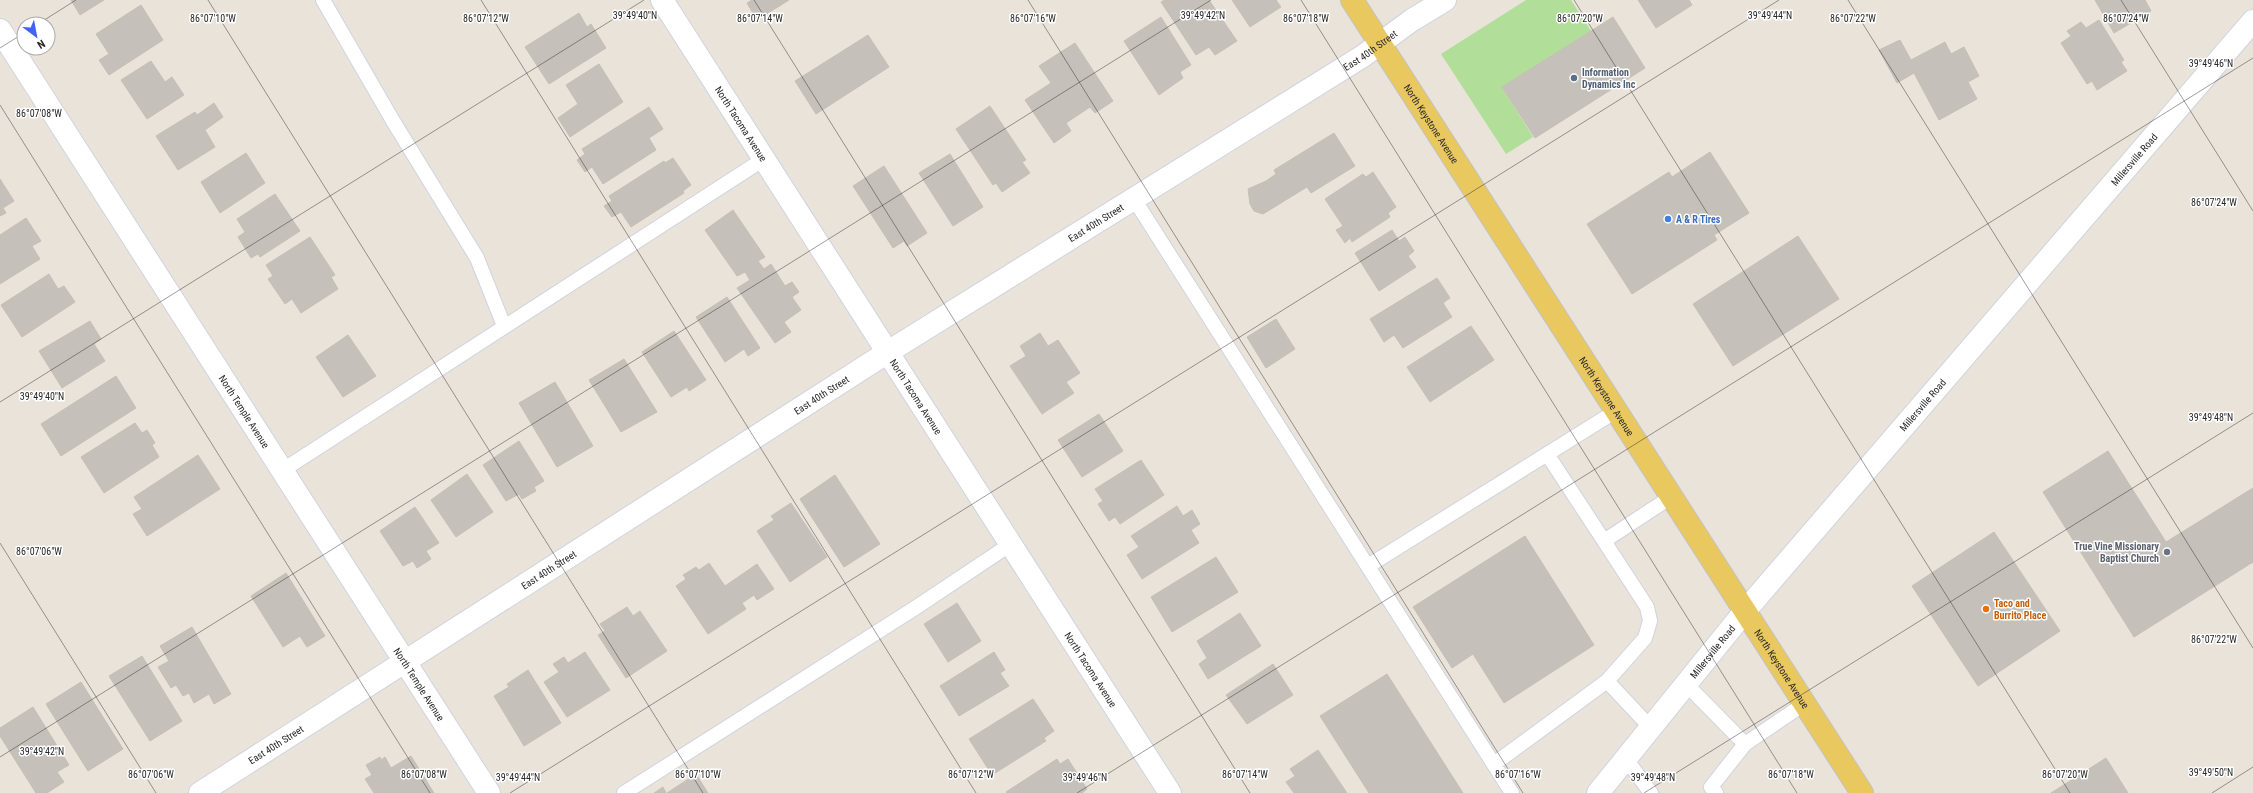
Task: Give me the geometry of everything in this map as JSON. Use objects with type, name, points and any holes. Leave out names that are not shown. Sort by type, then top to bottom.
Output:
[{"type":"main road","name":"North Keystone Avenue","points":[[1352,0],[1862,793]]},
{"type":"street","name":"North Tacoma Avenue","points":[[662,0],[1170,793]]},
{"type":"street","name":"East 40th Street","points":[[200,793],[888,352],[1363,56],[1445,0]]},
{"type":"street","name":"Millersville Road","points":[[1598,793],[1745,612],[2253,21]]},
{"type":"street","name":"North Temple Avenue","points":[[0,30],[489,793]]},
{"type":"lane","points":[[323,0],[393,120],[477,258],[504,326]]},
{"type":"lane","points":[[283,470],[764,159]]},
{"type":"lane","points":[[1134,199],[1512,793]]},
{"type":"lane","points":[[1368,566],[1616,411]]},
{"type":"lane","points":[[1494,764],[1608,681],[1645,638],[1650,621],[1647,607],[1547,454]]},
{"type":"lane","points":[[1604,540],[1671,497]]},
{"type":"lane","points":[[624,793],[915,608],[1011,544]]},
{"type":"lane","points":[[1608,681],[1651,728]]},
{"type":"lane","points":[[1686,684],[1745,744]]},
{"type":"lane","points":[[1716,793],[1711,787],[1745,744],[1804,704]]},
{"type":"lane","points":[[1626,759],[1651,793]]},
{"type":"green space","points":[[1526,0],[1571,0],[1591,31],[1502,87],[1533,137],[1506,154],[1441,54]]},
{"type":"building","points":[[71,0],[104,0],[80,15]]},
{"type":"building","points":[[752,0],[789,0],[757,20],[747,3]]},
{"type":"building","points":[[1165,0],[1209,0],[1237,41],[1215,55],[1209,47],[1196,55],[1161,2]]},
{"type":"building","points":[[1232,0],[1276,0],[1281,7],[1250,27]]},
{"type":"building","points":[[1638,0],[1689,0],[1692,5],[1656,28]]},
{"type":"building","points":[[2095,0],[2145,0],[2151,11],[2114,33]]},
{"type":"building","points":[[141,5],[163,40],[109,75],[99,60],[109,54],[96,34]]},
{"type":"building","points":[[579,13],[587,27],[591,24],[606,48],[549,84],[525,47]]},
{"type":"building","points":[[1161,17],[1191,65],[1180,72],[1183,78],[1159,95],[1124,41]]},
{"type":"building","name":"Information Dynamics Inc","points":[[1613,17],[1645,68],[1535,138],[1502,87]]},
{"type":"building","points":[[2099,20],[2124,60],[2121,62],[2127,71],[2097,90],[2092,81],[2087,84],[2061,43],[2071,36],[2067,31],[2081,22],[2086,28]]},
{"type":"building","points":[[868,35],[889,67],[816,114],[795,81]]},
{"type":"building","points":[[1900,40],[1911,60],[1945,42],[1951,54],[1964,47],[1979,76],[1968,82],[1977,99],[1939,120],[1914,73],[1897,83],[1879,50]]},
{"type":"building","points":[[1075,43],[1113,101],[1095,113],[1090,107],[1066,123],[1071,131],[1054,143],[1025,100],[1051,83],[1039,66]]},
{"type":"building","points":[[151,61],[165,82],[172,77],[184,95],[147,119],[121,80]]},
{"type":"building","points":[[599,64],[623,102],[570,137],[558,118],[578,104],[566,85]]},
{"type":"building","points":[[214,103],[223,117],[205,130],[215,147],[178,170],[156,136],[195,112],[197,115]]},
{"type":"building","points":[[990,106],[1026,160],[1022,162],[1030,173],[1002,192],[996,183],[993,185],[956,129]]},
{"type":"building","points":[[649,107],[663,129],[649,138],[656,150],[603,184],[592,167],[585,172],[577,160],[585,154],[582,149]]},
{"type":"building","points":[[1334,133],[1355,166],[1311,193],[1307,187],[1263,214],[1254,211],[1250,204],[1248,189],[1266,181],[1276,174],[1274,170]]},
{"type":"building","name":"A & R Tires","points":[[1710,152],[1749,213],[1714,235],[1717,240],[1632,294],[1587,224],[1669,172],[1672,177]]},
{"type":"building","points":[[246,153],[265,183],[220,213],[201,182]]},
{"type":"building","points":[[950,154],[983,207],[953,226],[919,173]]},
{"type":"building","points":[[673,158],[691,185],[683,191],[684,193],[631,227],[621,212],[612,217],[604,206],[612,201],[609,196],[664,161],[665,163]]},
{"type":"building","points":[[884,166],[927,233],[907,246],[904,241],[893,248],[853,186]]},
{"type":"building","points":[[1373,172],[1396,207],[1388,213],[1390,217],[1352,242],[1350,238],[1345,243],[1336,230],[1343,226],[1325,199],[1363,174],[1366,177]]},
{"type":"building","points":[[0,179],[14,201],[3,208],[6,213],[0,216]]},
{"type":"building","points":[[275,194],[300,231],[260,257],[258,254],[251,258],[238,237],[245,232],[237,219]]},
{"type":"building","points":[[733,210],[765,257],[758,261],[764,269],[771,264],[785,286],[792,282],[799,292],[792,297],[801,310],[784,322],[791,332],[775,343],[737,288],[750,280],[745,272],[737,276],[705,230]]},
{"type":"building","points":[[26,218],[41,241],[32,246],[40,259],[0,284],[0,235]]},
{"type":"building","points":[[1392,230],[1399,241],[1405,237],[1414,251],[1408,256],[1416,267],[1379,291],[1355,253]]},
{"type":"building","points":[[1798,236],[1839,299],[1733,366],[1693,304]]},
{"type":"building","points":[[310,237],[335,275],[331,277],[338,289],[301,313],[292,299],[285,304],[268,279],[273,276],[266,265]]},
{"type":"building","points":[[49,274],[58,289],[64,286],[75,302],[22,337],[1,305]]},
{"type":"building","points":[[1437,278],[1450,298],[1443,303],[1452,317],[1403,348],[1394,335],[1384,342],[1370,319]]},
{"type":"building","points":[[727,297],[760,348],[748,356],[744,349],[725,362],[696,317]]},
{"type":"building","points":[[1276,319],[1295,349],[1266,368],[1247,337]]},
{"type":"building","points":[[90,321],[101,339],[94,344],[105,361],[62,388],[39,351]]},
{"type":"building","points":[[1471,326],[1494,360],[1430,402],[1407,367]]},
{"type":"building","points":[[674,331],[706,380],[689,391],[687,387],[671,397],[642,352]]},
{"type":"building","points":[[1040,333],[1048,346],[1058,340],[1080,373],[1066,382],[1074,393],[1042,414],[1010,366],[1026,356],[1020,346]]},
{"type":"building","points":[[348,335],[376,376],[343,397],[316,357]]},
{"type":"building","points":[[624,359],[657,412],[621,432],[589,380]]},
{"type":"building","points":[[116,376],[136,408],[61,456],[41,424]]},
{"type":"building","points":[[555,382],[593,446],[557,467],[519,403]]},
{"type":"building","points":[[1099,414],[1123,451],[1082,477],[1058,440]]},
{"type":"building","points":[[135,423],[142,433],[147,430],[155,443],[152,445],[159,457],[104,493],[81,457]]},
{"type":"building","points":[[519,441],[544,481],[534,487],[536,491],[522,499],[519,494],[506,501],[483,465]]},
{"type":"building","name":"True Vine Missionary Baptist Church","points":[[2108,451],[2166,542],[2253,488],[2253,562],[2134,637],[2043,492]]},
{"type":"building","points":[[198,455],[220,489],[147,536],[133,514],[142,509],[134,497]]},
{"type":"building","points":[[1141,460],[1164,495],[1120,524],[1115,517],[1109,521],[1098,504],[1103,501],[1095,489]]},
{"type":"building","points":[[467,474],[493,512],[456,537],[431,500]]},
{"type":"building","points":[[835,475],[880,544],[844,567],[800,499]]},
{"type":"building","points":[[791,503],[827,557],[790,582],[757,531],[774,520],[771,516]]},
{"type":"building","points":[[1177,506],[1183,516],[1192,510],[1200,524],[1191,530],[1199,543],[1142,579],[1127,555],[1139,547],[1131,536]]},
{"type":"building","points":[[415,507],[439,543],[426,551],[431,559],[417,568],[413,561],[403,566],[380,531]]},
{"type":"building","name":"Taco and Burrito Place","points":[[1994,532],[2060,631],[1978,686],[1912,586]]},
{"type":"building","points":[[1525,536],[1594,645],[1504,703],[1473,654],[1452,668],[1413,607]]},
{"type":"building","points":[[1216,557],[1238,592],[1172,632],[1151,597]]},
{"type":"building","points":[[709,563],[725,586],[757,564],[774,589],[757,600],[754,595],[742,603],[746,609],[708,634],[676,586],[686,579],[683,575],[696,567],[699,570]]},
{"type":"building","points":[[286,573],[325,636],[307,647],[300,636],[283,647],[251,596]]},
{"type":"building","points":[[957,603],[981,641],[948,662],[924,624]]},
{"type":"building","points":[[627,607],[633,616],[640,611],[667,651],[626,678],[598,635],[605,631],[600,624]]},
{"type":"building","points":[[1240,613],[1261,646],[1208,679],[1199,664],[1207,658],[1197,641]]},
{"type":"building","points":[[192,627],[231,694],[214,704],[209,694],[194,703],[189,693],[183,696],[176,685],[171,688],[158,667],[169,661],[160,646]]},
{"type":"building","points":[[585,652],[610,690],[567,717],[544,682],[559,672],[553,664],[564,657],[568,663]]},
{"type":"building","points":[[994,652],[1005,670],[1000,673],[1009,686],[959,716],[940,686]]},
{"type":"building","points":[[142,656],[182,721],[150,741],[109,676]]},
{"type":"building","points":[[1273,664],[1293,695],[1247,724],[1226,695]]},
{"type":"building","points":[[528,670],[561,723],[524,746],[494,696],[509,687],[507,684]]},
{"type":"building","points":[[1387,674],[1463,793],[1369,793],[1320,716]]},
{"type":"building","points":[[81,682],[123,749],[88,771],[46,704]]},
{"type":"building","points":[[1033,699],[1054,731],[1044,738],[1046,741],[992,775],[969,739]]},
{"type":"building","points":[[33,707],[69,765],[57,772],[64,782],[47,793],[36,793],[0,736],[0,728]]},
{"type":"building","points":[[1318,750],[1347,793],[1294,793],[1286,782],[1295,776],[1290,769]]},
{"type":"building","points":[[411,756],[434,793],[374,793],[365,779],[372,775],[366,765],[380,757],[381,760],[385,757],[391,768]]},
{"type":"building","points":[[2106,758],[2128,793],[2051,793]]},
{"type":"building","points":[[1057,759],[1060,764],[1068,759],[1087,789],[1082,793],[1006,792]]},
{"type":"building","points":[[696,774],[708,793],[667,793]]},
{"type":"building","points":[[663,787],[666,793],[654,793]]},
{"type":"place","name":"Information Dynamics Inc","points":[[1574,78]]},
{"type":"place","name":"A & R Tires","points":[[1668,219]]},
{"type":"place","name":"True Vine Missionary Baptist Church","points":[[2167,552]]},
{"type":"place","name":"Taco and Burrito Place","points":[[1986,609]]}]
